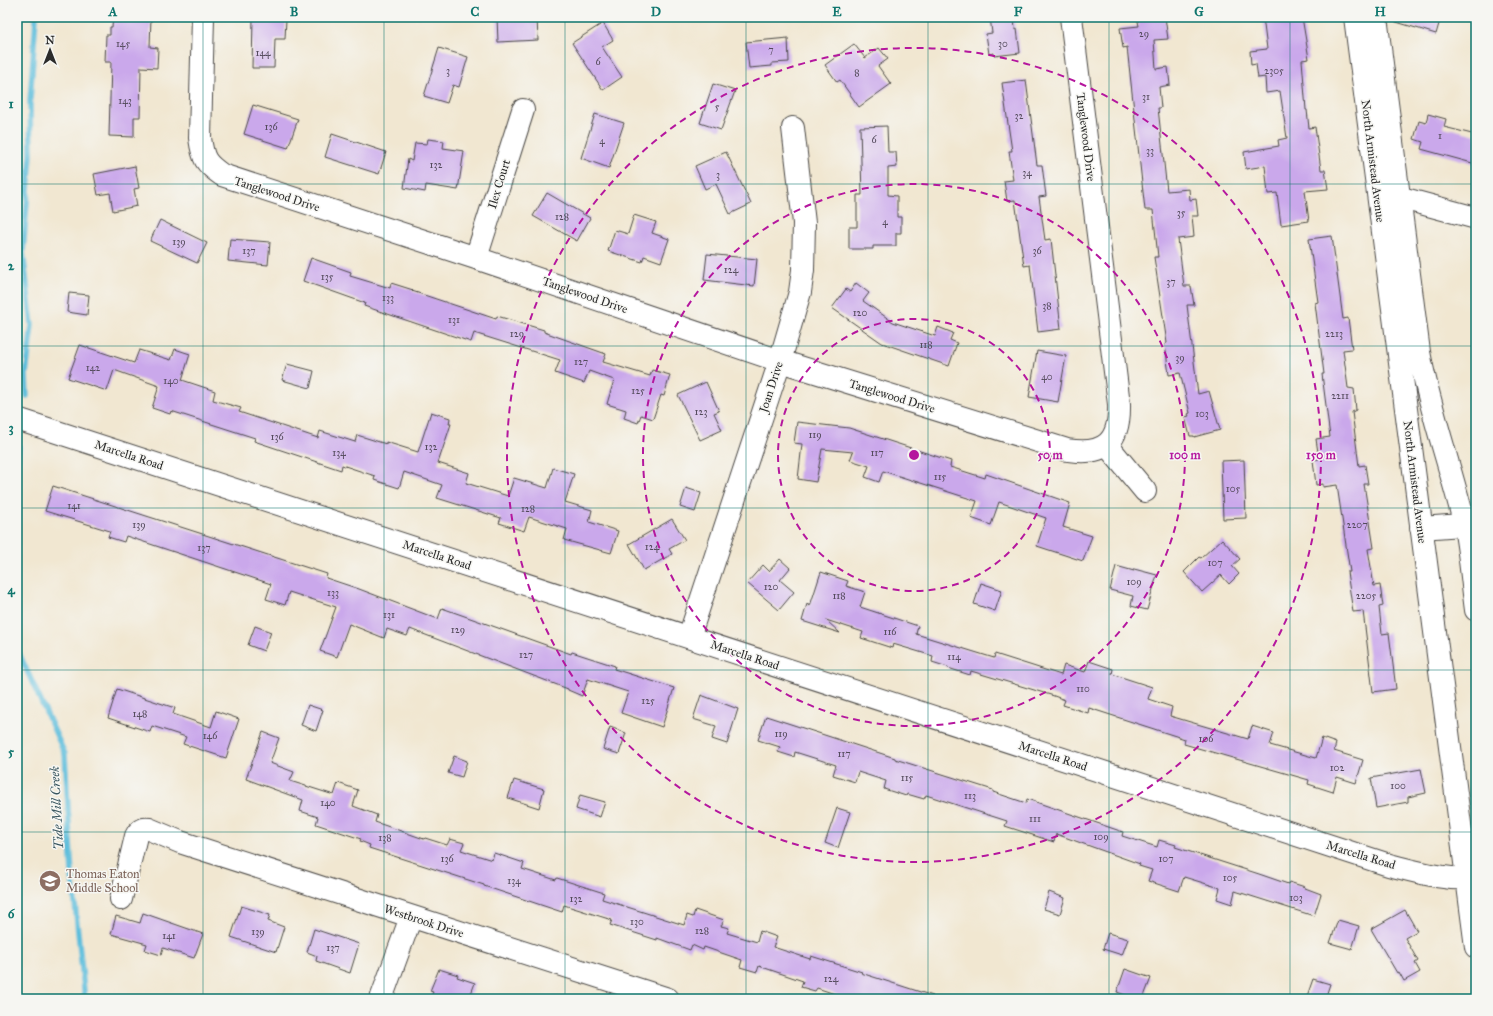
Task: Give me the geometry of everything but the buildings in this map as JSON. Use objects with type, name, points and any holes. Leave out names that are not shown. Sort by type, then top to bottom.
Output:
[{"type":"street","name":"Tanglewood Drive","points":[[203,17],[200,138],[202,154],[209,166],[222,175],[476,258],[780,362],[1067,450],[1080,452],[1095,451],[1107,445],[1115,434],[1119,419],[1119,404],[1071,17]]},
{"type":"street","name":"North Armistead Avenue","points":[[1354,17],[1424,382],[1470,524],[1476,610]]},
{"type":"street","name":"North Armistead Avenue","points":[[1376,17],[1388,197],[1421,528],[1472,878],[1476,947]]},
{"type":"street","name":"Ilex Court","points":[[476,258],[523,110]]},
{"type":"street","name":"Joan Drive","points":[[689,637],[780,362],[800,292],[803,270],[804,223],[793,128]]},
{"type":"street","points":[[1388,197],[1476,218]]},
{"type":"street","name":"Marcella Road","points":[[17,419],[1389,865],[1444,877],[1472,878]]},
{"type":"street","points":[[1107,445],[1145,491]]},
{"type":"street","points":[[1421,528],[1470,524]]},
{"type":"street","name":"Westbrook Drive","points":[[121,899],[136,836],[143,828],[149,829],[180,842],[668,999]]},
{"type":"street","points":[[381,999],[411,917]]},
{"type":"waterway","name":"Tide Mill Creek","points":[[27,396],[26,375],[32,325],[23,252],[31,155],[30,101],[36,17]]},
{"type":"waterway","name":"Tide Mill Creek","points":[[17,462],[19,447]]},
{"type":"waterway","name":"Tide Mill Creek","points":[[17,649],[65,754],[72,875],[85,999]]},
{"type":"place","name":"Thomas Eaton Middle School","points":[[50,881]]}]
